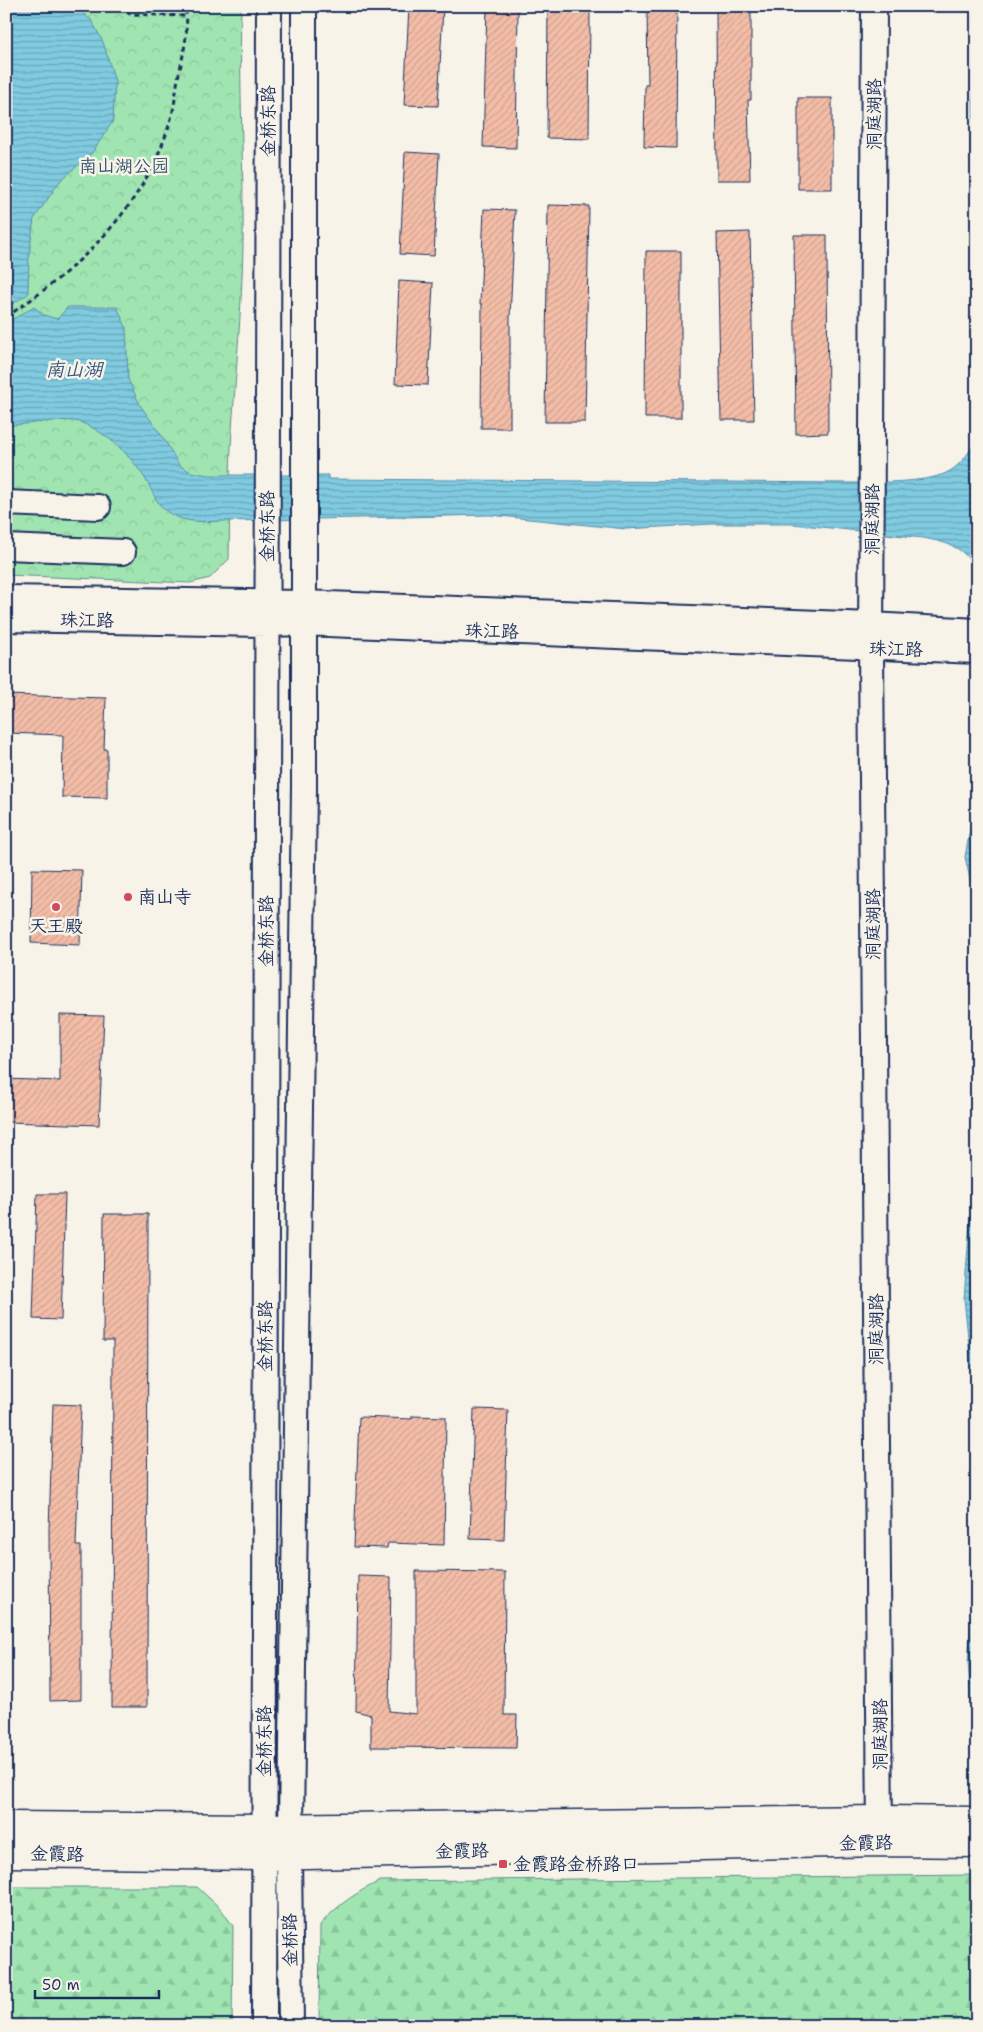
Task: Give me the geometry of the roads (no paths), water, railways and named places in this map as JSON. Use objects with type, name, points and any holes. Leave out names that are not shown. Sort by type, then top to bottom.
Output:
[{"type":"main road","name":"金霞路","points":[[6,1826],[967,1832]]},
{"type":"main road","name":"金霞路","points":[[6,1854],[277,1855],[880,1831]]},
{"type":"street","name":"金桥东路","points":[[269,6],[264,1828],[277,1855]]},
{"type":"street","name":"金桥东路","points":[[277,1855],[291,1827],[304,788],[304,6]]},
{"type":"street","name":"洞庭湖路","points":[[874,6],[871,636],[880,1831]]},
{"type":"street","points":[[6,503],[98,507]]},
{"type":"street","points":[[6,546],[123,552]]},
{"type":"street","name":"珠江路","points":[[6,598],[267,614]]},
{"type":"street","name":"珠江路","points":[[6,619],[303,613],[973,641]]},
{"type":"street","name":"金桥路","points":[[264,2026],[277,1855]]},
{"type":"street","name":"金桥路","points":[[277,1855],[291,2026]]},
{"type":"water","points":[[6,6],[75,6],[92,21],[103,42],[115,81],[113,121],[92,153],[60,181],[34,219],[29,255],[28,294],[6,308]]},
{"type":"water","points":[[975,6],[977,6],[977,364],[973,99]]},
{"type":"water","name":"南山湖","points":[[34,307],[44,315],[57,319],[68,307],[117,307],[126,327],[128,379],[140,405],[164,439],[179,465],[191,472],[209,475],[328,475],[328,479],[887,482],[926,479],[946,473],[960,463],[977,439],[977,577],[969,559],[964,553],[942,542],[923,538],[793,524],[712,524],[626,529],[490,515],[210,522],[183,519],[165,511],[140,471],[126,454],[110,439],[92,427],[75,421],[6,425],[6,323]]},
{"type":"water","points":[[977,752],[977,910],[965,857],[975,802]]},
{"type":"water","points":[[977,1130],[977,1422],[964,1299]]},
{"type":"water","points":[[977,1544],[977,1834],[973,1728],[968,1662]]},
{"type":"place","name":"南山寺","points":[[128,897]]},
{"type":"place","name":"天王殿","points":[[56,907]]},
{"type":"place","name":"金霞路金桥路口","points":[[503,1864]]},
{"type":"park label","name":"南山湖公园","points":[[124,166]]}]
